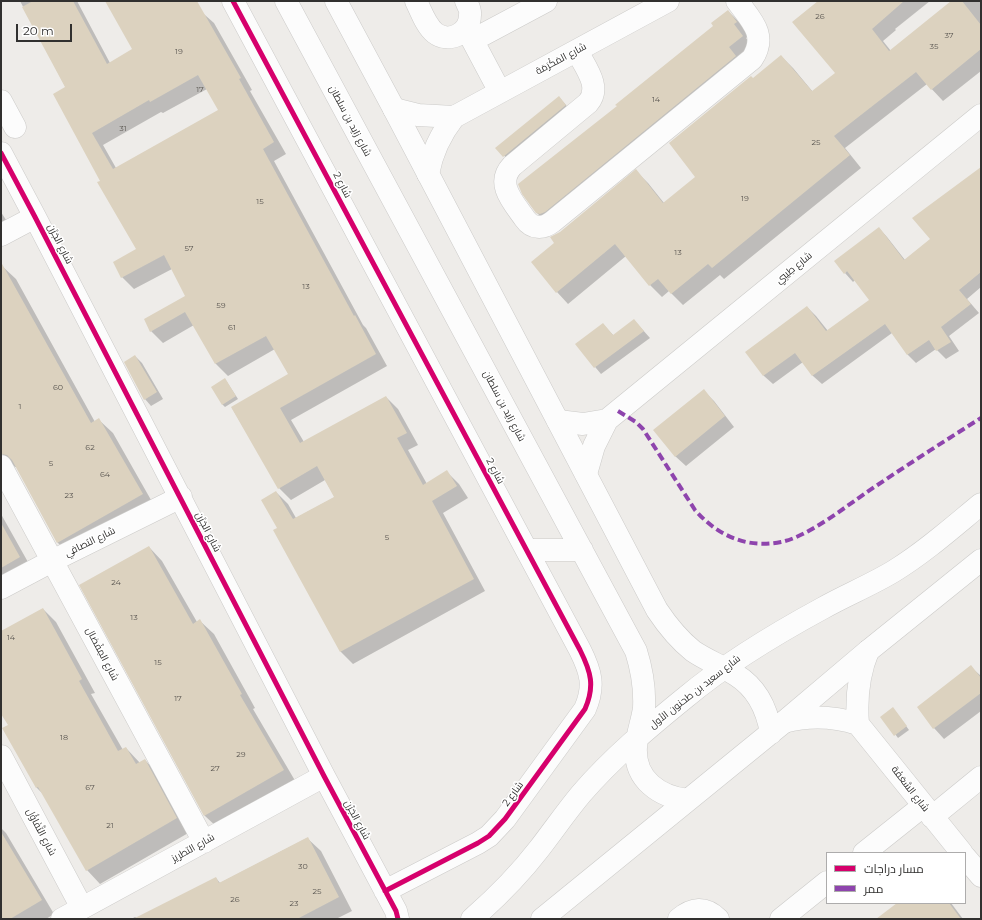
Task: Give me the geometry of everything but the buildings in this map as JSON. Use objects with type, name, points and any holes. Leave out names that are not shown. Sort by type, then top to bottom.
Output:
[{"type":"street","name":"شارع 2","points":[[234,1],[589,668],[591,687],[590,699],[585,710],[505,819],[489,836],[478,844],[385,891]]},
{"type":"street","name":"شارع زايد بن سلطان","points":[[286,1],[629,637],[640,665],[644,694],[642,723],[637,737],[636,749],[637,761],[641,772],[647,781],[666,796],[688,800]]},
{"type":"street","points":[[336,1],[647,592],[667,624],[678,638],[707,660],[741,679],[756,693],[768,718],[778,728]]},
{"type":"street","points":[[416,1],[430,28],[435,33],[449,38],[462,33],[470,34],[546,1]]},
{"type":"street","points":[[466,1],[471,14],[470,34],[500,92]]},
{"type":"street","name":"شارع المَكْرَمَة","points":[[428,174],[430,162],[439,138],[454,117],[668,1]]},
{"type":"street","points":[[577,51],[594,83],[594,93],[592,99],[512,166],[504,180],[506,190],[524,220],[528,224],[538,227],[548,225],[552,222],[752,59],[758,46],[758,32],[737,1]]},
{"type":"street","points":[[1,101],[15,127]]},
{"type":"street","points":[[394,109],[424,116],[454,117]]},
{"type":"street","name":"شارع طِيبِي","points":[[586,474],[594,446],[607,420],[981,115]]},
{"type":"street","name":"شارع الجَرْن","points":[[1,154],[181,497],[324,776],[385,891],[398,919]]},
{"type":"street","name":"شارع الجَرْن","points":[[1,235],[35,217]]},
{"type":"street","name":"شارع طِيبِي","points":[[558,422],[583,424],[607,420]]},
{"type":"street","name":"شارع المِفْضال","points":[[1,466],[204,842]]},
{"type":"street","name":"شارع التصافي","points":[[1,588],[52,560],[181,497]]},
{"type":"street","name":"شارع سعيد بن طحنون الأول","points":[[472,919],[516,876],[582,793],[637,737],[687,696],[723,668],[788,627],[893,572],[916,557],[981,504]]},
{"type":"street","points":[[527,550],[582,550]]},
{"type":"street","points":[[542,919],[778,728],[868,651],[981,560]]},
{"type":"street","points":[[778,728],[799,718],[814,717],[843,719],[858,724],[857,694],[859,679],[868,651]]},
{"type":"street","name":"شارع السَّعَفَة","points":[[858,724],[961,852]]},
{"type":"street","name":"شارع التَّفَاؤُل","points":[[1,756],[82,908]]},
{"type":"street","name":"شارع التطريز","points":[[62,919],[324,776]]},
{"type":"street","points":[[866,852],[981,777]]},
{"type":"street","points":[[966,858],[981,876]]},
{"type":"street","points":[[781,919],[826,883]]},
{"type":"street","points":[[679,919],[688,912],[698,910],[707,911],[718,919]]},
{"type":"marked path","points":[[618,411],[636,422],[643,429],[695,510],[713,527],[744,542],[768,544],[791,539],[814,528],[837,514],[895,473],[981,418]]},
{"type":"cycle path","points":[[233,1],[580,650],[589,672],[591,686],[585,709],[505,819],[489,836],[478,843],[385,891]]},
{"type":"cycle path","points":[[1,153],[324,776],[396,911],[398,919]]}]
